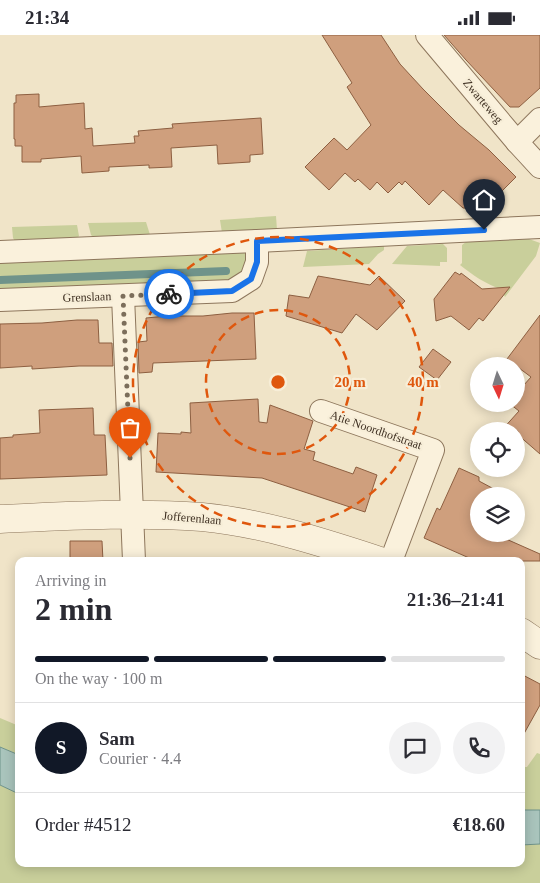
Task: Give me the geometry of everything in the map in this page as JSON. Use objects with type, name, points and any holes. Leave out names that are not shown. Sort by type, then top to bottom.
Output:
[{"type":"street","name":"Zwarteweg","points":[[427,35],[516,142],[540,167]]},
{"type":"street","points":[[516,142],[540,119]]},
{"type":"street","points":[[0,252],[540,227]]},
{"type":"street","name":"Grenslaan","points":[[0,300],[232,291],[251,279],[257,262],[257,241]]},
{"type":"street","points":[[123,296],[134,557]]},
{"type":"street","name":"Atie Noordhofstraat","points":[[321,411],[433,450],[393,557]]},
{"type":"street","name":"Jofferenlaan","points":[[0,519],[132,514],[203,517],[258,526],[305,537],[368,557]]},
{"type":"street","points":[[525,635],[540,645]]},
{"type":"green space","points":[[276,216],[277,230],[222,233],[220,220]]},
{"type":"green space","points":[[146,222],[151,238],[95,239],[91,235],[88,223]]},
{"type":"green space","points":[[77,225],[79,236],[75,241],[15,241],[13,238],[12,227]]},
{"type":"green space","points":[[529,239],[540,243],[536,256],[505,297],[501,289],[484,282],[460,265],[462,263],[462,245],[466,242]]},
{"type":"green space","points":[[443,244],[447,248],[447,262],[440,262],[440,266],[392,264],[407,246]]},
{"type":"green space","points":[[384,246],[384,250],[369,264],[303,267],[307,251]]},
{"type":"green space","points":[[247,252],[252,260],[232,283],[0,295],[0,263]]},
{"type":"green space","points":[[0,718],[15,724],[15,753],[0,747]]},
{"type":"green space","points":[[537,753],[540,754],[540,810],[525,810],[525,767],[527,767]]},
{"type":"green space","points":[[0,785],[15,792],[15,867],[525,867],[525,845],[540,844],[540,883],[0,883]]},
{"type":"water","points":[[0,747],[15,753],[15,792],[0,785]]},
{"type":"water","points":[[525,810],[540,810],[540,844],[525,845]]},
{"type":"building","points":[[322,35],[381,35],[400,64],[423,89],[516,177],[498,195],[477,200],[479,209],[463,208],[443,190],[429,205],[405,181],[402,185],[399,182],[388,193],[377,182],[370,190],[358,179],[355,182],[345,173],[329,190],[305,167],[334,138],[347,150],[371,125],[347,87],[352,83]]},
{"type":"building","points":[[444,35],[540,35],[540,88],[519,107],[510,107]]},
{"type":"building","points":[[39,94],[39,107],[84,103],[85,129],[92,128],[93,146],[135,143],[134,136],[139,136],[138,131],[173,128],[172,124],[261,118],[263,154],[250,155],[250,162],[218,164],[217,145],[171,148],[172,167],[149,168],[149,165],[109,167],[109,171],[82,173],[81,156],[41,159],[41,162],[22,162],[22,146],[15,146],[14,139],[14,103],[16,103],[16,95]]},
{"type":"building","points":[[455,272],[460,275],[461,273],[482,289],[510,287],[483,321],[479,318],[469,330],[451,316],[436,321],[434,299]]},
{"type":"building","points":[[318,276],[370,285],[379,276],[405,301],[377,330],[356,314],[342,333],[286,316],[289,295],[309,298]]},
{"type":"building","points":[[254,313],[256,359],[153,363],[152,372],[139,373],[138,342],[147,341],[146,318]]},
{"type":"building","points":[[540,315],[540,454],[525,441],[525,422],[509,422],[517,413],[525,413],[525,384],[531,377],[525,372],[525,357],[508,357]]},
{"type":"building","points":[[98,320],[99,343],[112,343],[113,366],[32,369],[32,366],[0,368],[0,324]]},
{"type":"building","points":[[433,349],[451,362],[437,380],[419,367]]},
{"type":"building","points":[[258,399],[259,422],[267,423],[270,405],[313,421],[304,449],[315,452],[313,460],[353,474],[356,467],[377,475],[365,512],[262,478],[156,472],[158,433],[191,433],[190,403]]},
{"type":"building","points":[[93,408],[94,435],[105,435],[107,475],[0,479],[0,438],[40,433],[39,410]]},
{"type":"building","points":[[459,468],[470,473],[470,477],[479,477],[479,481],[490,487],[470,487],[470,542],[513,542],[540,554],[540,561],[525,561],[525,557],[467,557],[424,538],[437,508],[440,510]]},
{"type":"building","points":[[70,541],[102,541],[103,557],[70,557]]},
{"type":"building","points":[[525,676],[540,684],[540,705],[525,732]]},
{"type":"waterway","points":[[0,280],[226,271]]},
{"type":"way so far","points":[[130,458],[123,296],[169,294]]},
{"type":"route","points":[[169,294],[232,291],[251,279],[257,262],[257,241],[484,230]]}]
